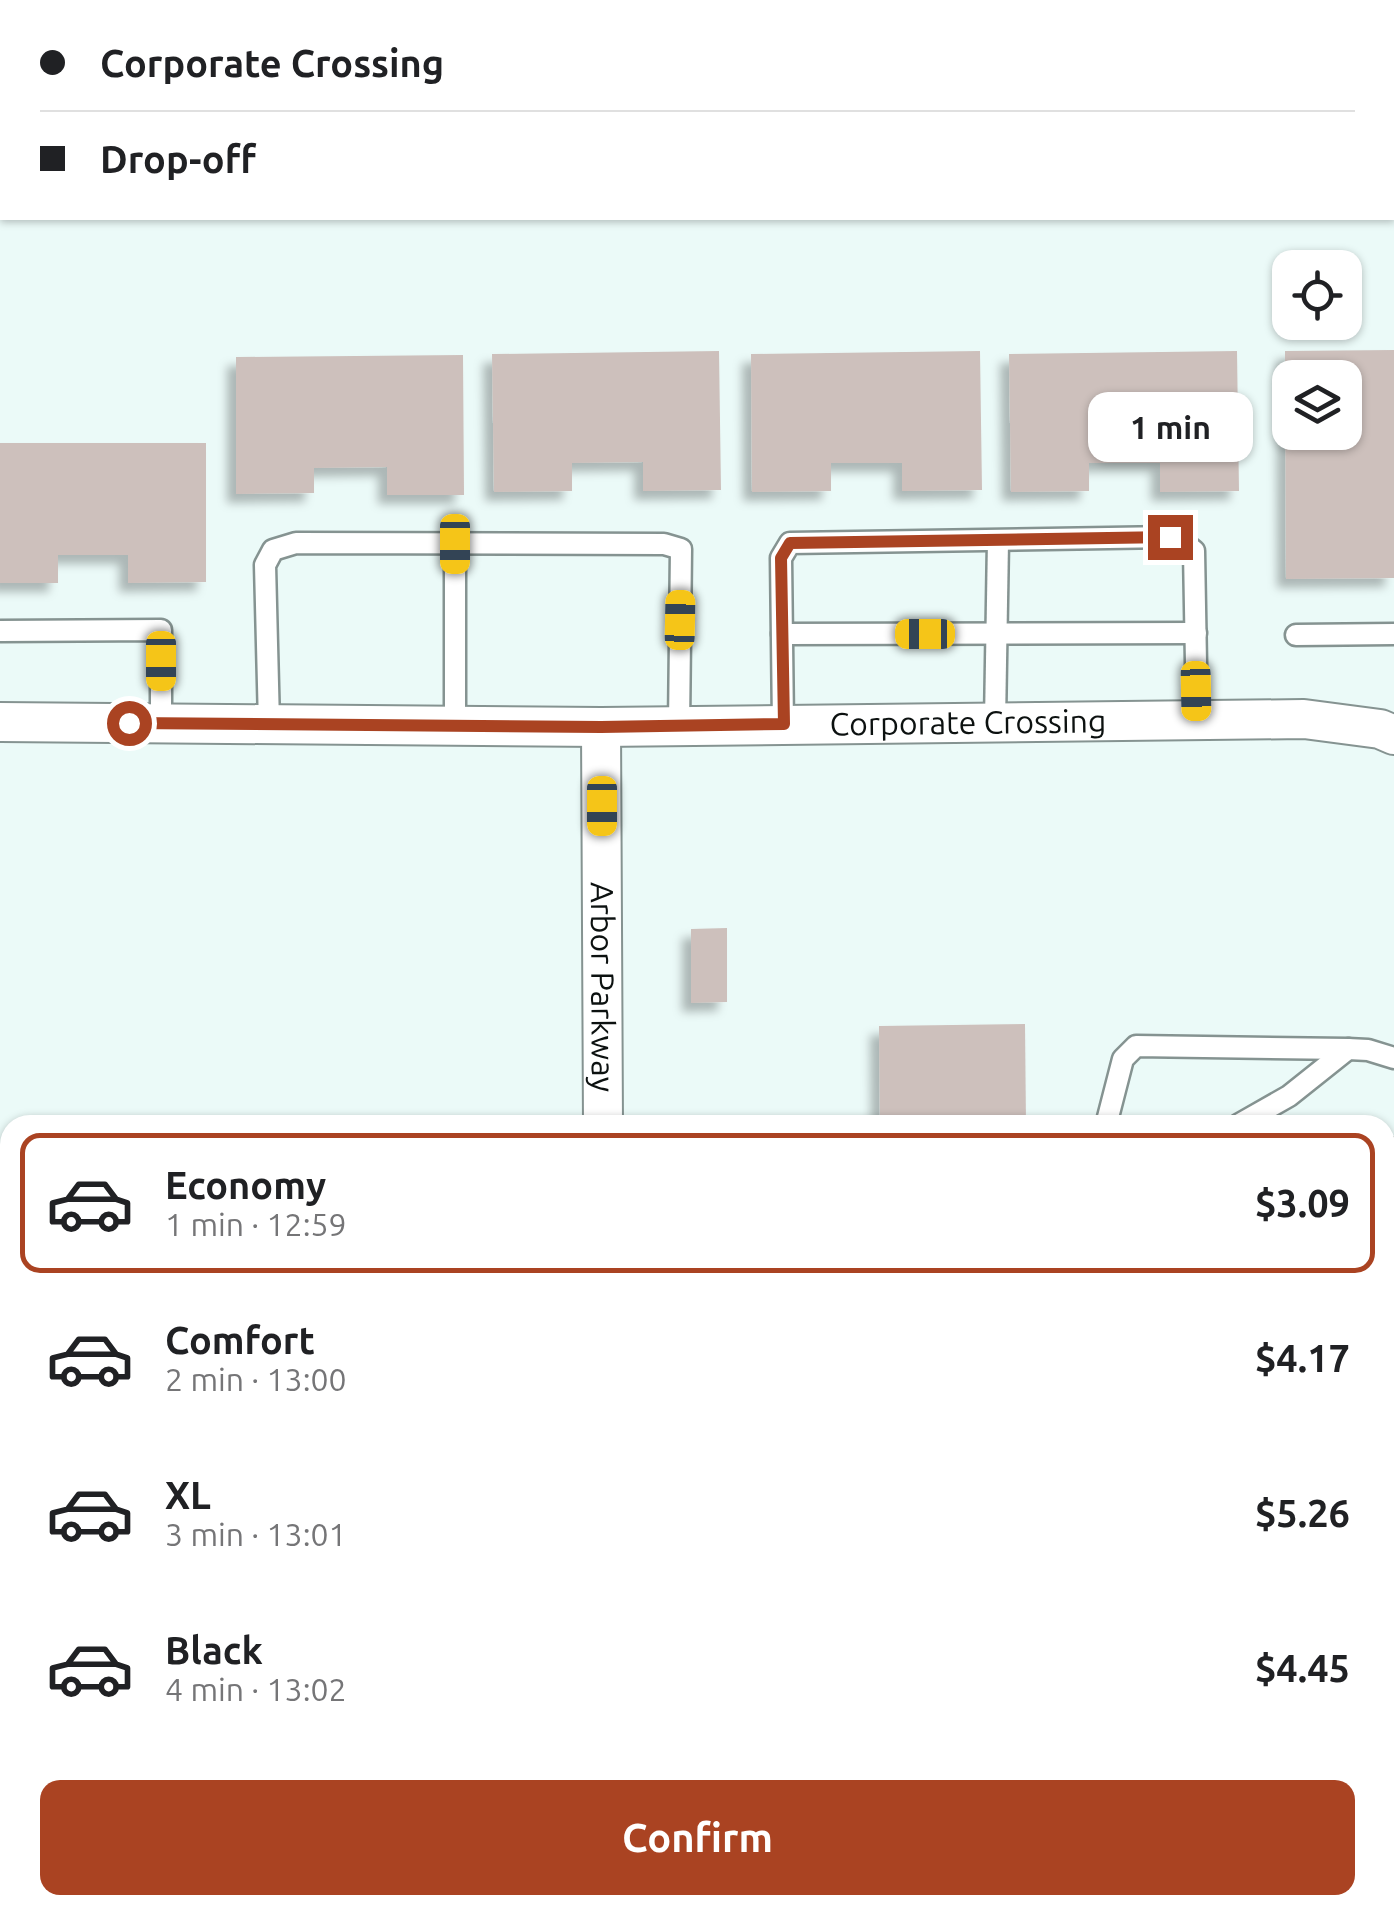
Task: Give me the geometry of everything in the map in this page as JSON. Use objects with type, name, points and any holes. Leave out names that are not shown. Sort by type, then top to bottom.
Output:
[{"type":"street","name":"Corporate Crossing","points":[[0,722],[601,727],[1304,719],[1380,729],[1394,735]]},
{"type":"street","name":"Arbor Parkway","points":[[601,727],[603,1115]]},
{"type":"lane","points":[[784,724],[781,558],[790,543],[1170,537],[1194,551],[1197,720]]},
{"type":"lane","points":[[995,722],[998,540]]},
{"type":"lane","points":[[268,724],[265,564],[273,550],[296,542],[664,544],[681,549],[678,726]]},
{"type":"lane","points":[[455,544],[455,726]]},
{"type":"lane","points":[[0,631],[161,630],[161,723]]},
{"type":"lane","points":[[782,634],[1196,633]]},
{"type":"lane","points":[[1296,635],[1394,634]]},
{"type":"lane","points":[[1109,1115],[1123,1059],[1136,1046],[1348,1048],[1394,1058]]},
{"type":"lane","points":[[1256,1115],[1289,1096],[1348,1048]]},
{"type":"building","points":[[1394,350],[1394,578],[1286,579],[1285,450],[1362,450],[1362,360],[1285,360],[1285,351]]},
{"type":"building","points":[[719,351],[721,490],[643,491],[643,462],[572,463],[572,491],[494,492],[492,354]]},
{"type":"building","points":[[980,351],[982,490],[902,491],[902,463],[831,463],[831,491],[752,492],[751,354]]},
{"type":"building","points":[[1237,351],[1239,491],[1160,492],[1160,463],[1089,463],[1089,491],[1011,492],[1009,354]]},
{"type":"building","points":[[463,355],[464,495],[387,495],[387,467],[314,468],[314,493],[236,494],[236,357]]},
{"type":"building","points":[[0,443],[206,443],[206,582],[128,583],[128,555],[58,555],[58,583],[0,583]]},
{"type":"building","points":[[727,928],[727,1002],[691,1003],[691,929]]},
{"type":"building","points":[[1025,1024],[1026,1115],[880,1115],[879,1026]]},
{"type":"route","points":[[129,723],[601,727],[784,724],[781,558],[790,543],[1170,537]]}]
